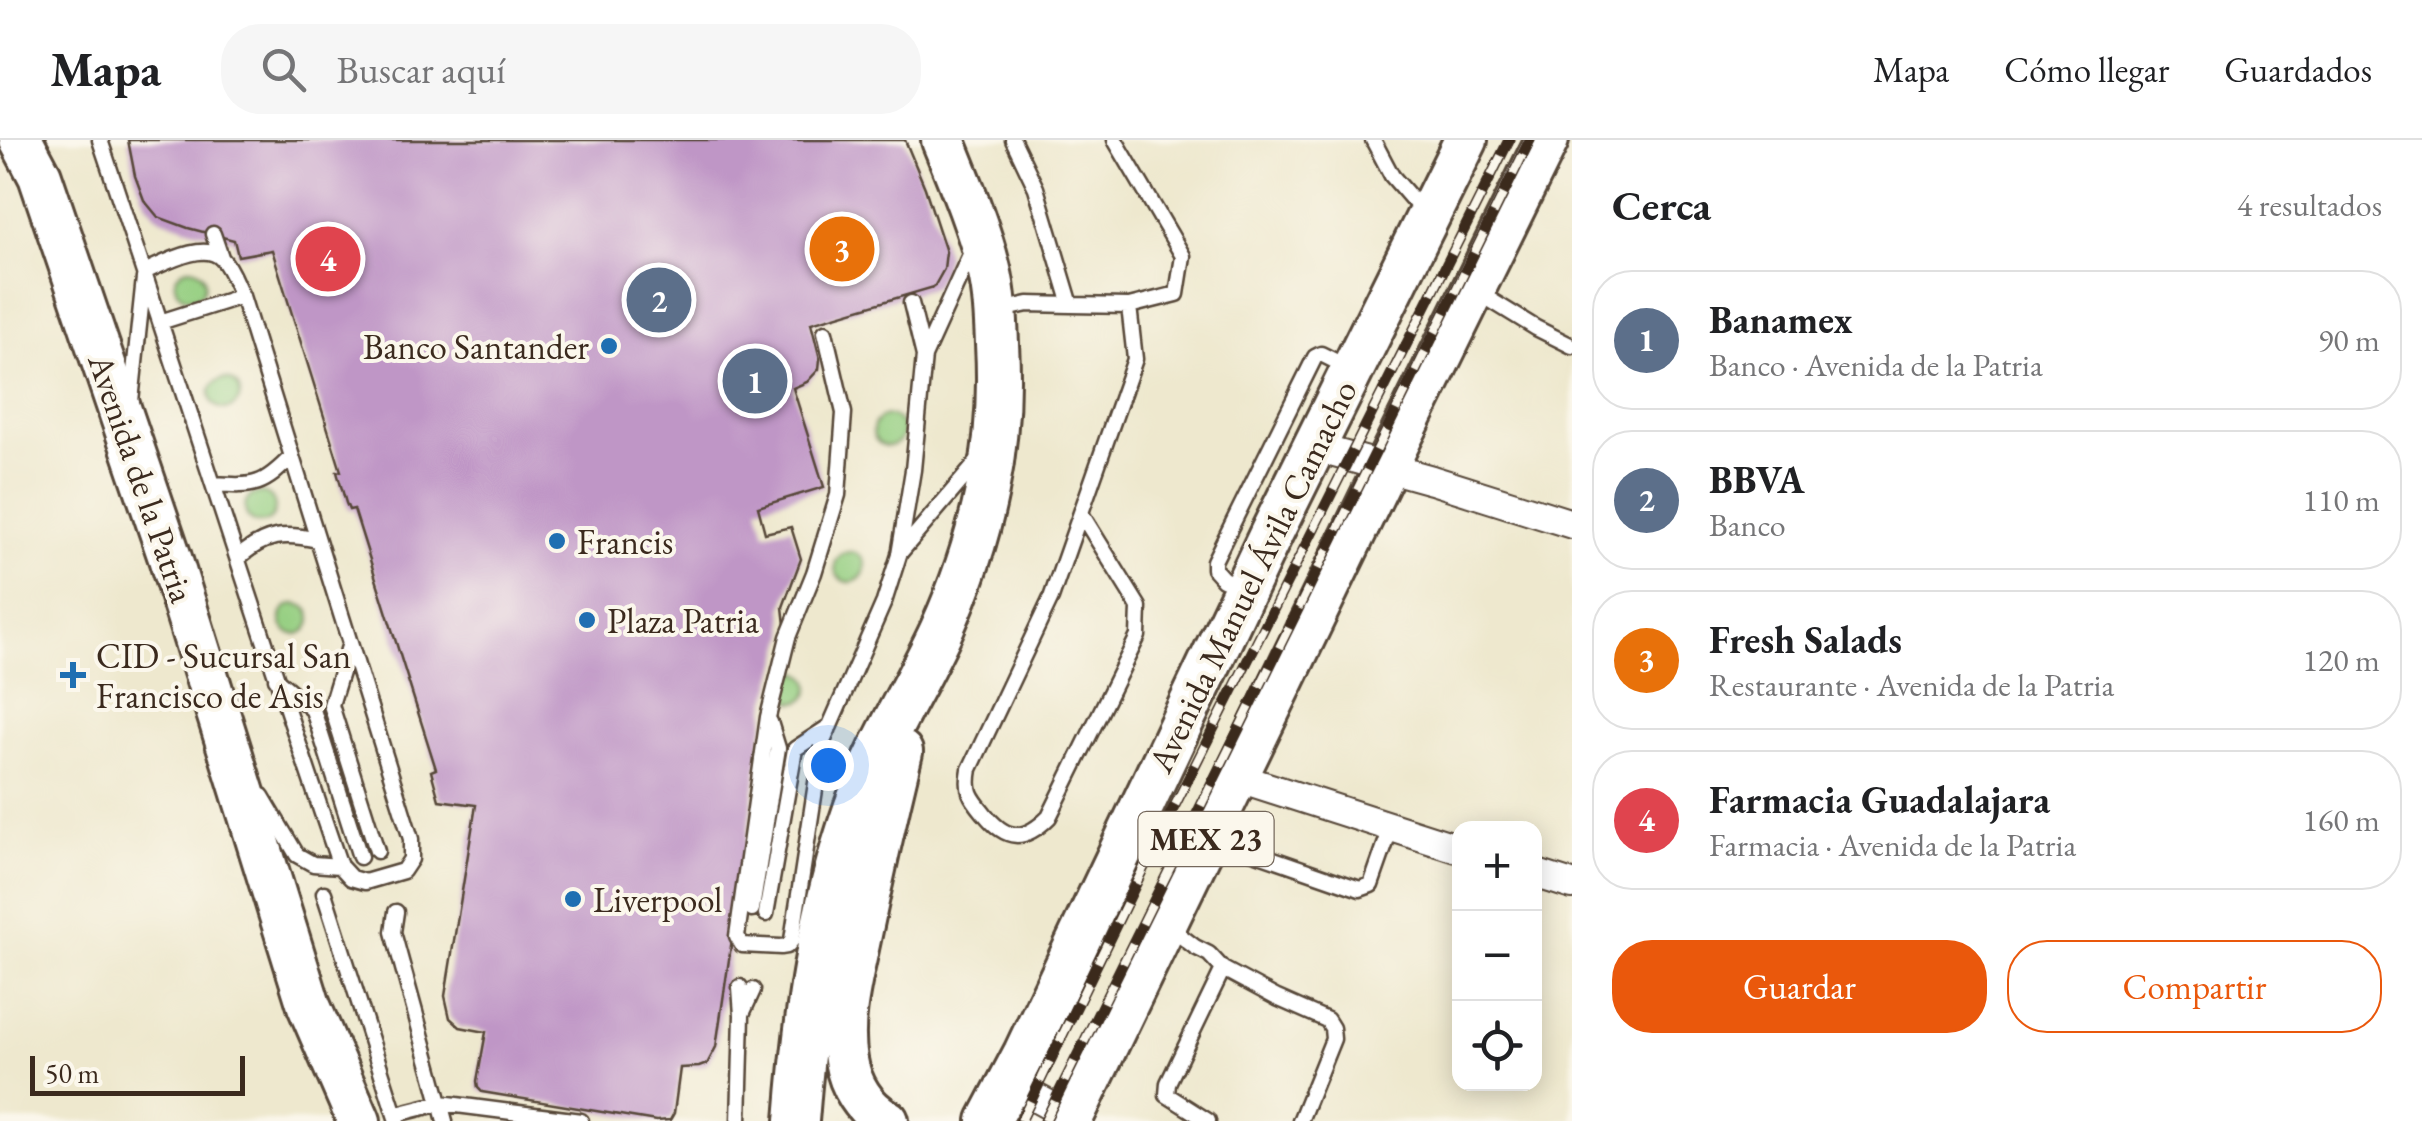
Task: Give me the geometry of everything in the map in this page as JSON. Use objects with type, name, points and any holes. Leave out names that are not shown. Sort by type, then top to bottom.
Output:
[{"type":"main road","points":[[797,1121],[808,1008],[831,890],[879,748],[920,674],[967,570],[984,512],[996,438],[1000,380],[990,271],[942,140]]},
{"type":"main road","name":"Avenida Manuel Ávila Camacho","points":[[989,1121],[1313,447],[1466,140]]},
{"type":"main road","name":"Avenida Manuel Ávila Camacho","points":[[1073,1120],[1547,140]]},
{"type":"main road","name":"Avenida de la Patria","points":[[32,152],[170,558],[309,1006],[384,1120]]},
{"type":"main road","points":[[887,1121],[864,1103],[854,1086],[845,1058],[844,1036],[847,1000],[878,849],[920,674]]},
{"type":"main road","points":[[309,1006],[327,1121]]},
{"type":"main road","points":[[962,1121],[991,1104],[1010,1083]]},
{"type":"street","points":[[1313,447],[1572,524]]},
{"type":"street","points":[[1236,777],[1452,847]]},
{"type":"street","points":[[1542,876],[1572,885]]},
{"type":"street","points":[[1010,1083],[1073,1120]]},
{"type":"lane","points":[[100,140],[340,866],[351,878],[364,882],[402,871],[410,859],[411,839],[242,296],[213,234]]},
{"type":"lane","points":[[1014,140],[1036,188],[1072,304]]},
{"type":"lane","points":[[996,311],[1028,304],[1129,306],[1176,294],[1183,256],[1115,140]]},
{"type":"lane","points":[[1373,140],[1392,176],[1428,217]]},
{"type":"lane","points":[[924,356],[978,235]]},
{"type":"lane","points":[[144,272],[192,252],[210,252],[221,257]]},
{"type":"lane","points":[[128,434],[144,272]]},
{"type":"lane","points":[[1474,291],[1572,346]]},
{"type":"lane","points":[[160,322],[242,296]]},
{"type":"lane","points":[[825,332],[844,413],[838,494],[814,573],[788,637],[768,717],[737,936],[742,945],[781,948],[792,940],[822,744],[884,602],[898,554],[913,470],[924,356],[912,302]]},
{"type":"lane","points":[[1082,515],[1139,606],[1138,636],[1049,817],[1034,832],[1018,836],[996,829],[971,796],[967,784],[970,769],[1051,598],[1136,359],[1129,306]]},
{"type":"lane","points":[[1245,588],[1223,579],[1214,569],[1214,561],[1315,357],[1321,354],[1352,369]]},
{"type":"lane","points":[[898,554],[996,438]]},
{"type":"lane","points":[[214,484],[254,484],[273,476],[292,456]]},
{"type":"lane","points":[[238,558],[254,544],[270,538],[294,535],[318,540]]},
{"type":"lane","points":[[350,642],[331,705],[377,851]]},
{"type":"lane","points":[[276,678],[314,710],[360,857]]},
{"type":"lane","points":[[768,717],[778,748],[759,912],[794,749],[830,725]]},
{"type":"lane","points":[[224,730],[296,855],[313,864],[340,866]]},
{"type":"lane","points":[[1208,836],[1360,889],[1371,886],[1392,828]]},
{"type":"lane","points":[[324,893],[384,1120],[440,1103],[581,1121]]},
{"type":"lane","points":[[396,912],[393,932],[445,1121]]},
{"type":"lane","points":[[379,918],[393,932]]},
{"type":"lane","points":[[1165,924],[1209,954],[1223,969],[1327,1020],[1333,1039],[1300,1121]]},
{"type":"lane","points":[[1208,1121],[1166,1095],[1168,1083],[1223,969]]},
{"type":"lane","points":[[739,1121],[746,988]]},
{"type":"green space","points":[[190,268],[201,272],[205,283],[201,294],[190,298],[179,294],[175,283],[179,272]]},
{"type":"green space","points":[[225,379],[236,383],[240,394],[236,405],[225,409],[214,405],[210,394],[214,383]]},
{"type":"green space","points":[[888,416],[899,420],[903,431],[899,442],[888,446],[877,442],[873,431],[877,420]]},
{"type":"green space","points":[[260,493],[271,497],[275,508],[271,519],[260,523],[249,519],[245,508],[249,497]]},
{"type":"green space","points":[[850,552],[861,556],[865,567],[861,578],[850,582],[839,578],[835,567],[839,556]]},
{"type":"green space","points":[[296,604],[307,608],[311,619],[307,630],[296,634],[285,630],[281,619],[285,608]]},
{"type":"green space","points":[[795,672],[806,676],[810,687],[806,698],[795,702],[784,698],[780,687],[784,676]]},
{"type":"building","name":"Plaza Patria","points":[[128,140],[905,140],[946,252],[944,269],[934,287],[811,323],[819,369],[807,382],[793,388],[824,487],[758,507],[765,533],[791,527],[801,559],[783,607],[786,634],[767,703],[716,1047],[707,1064],[680,1068],[670,1120],[656,1121],[482,1092],[478,1088],[486,1032],[460,1027],[450,1018],[445,996],[476,805],[439,800],[431,771],[436,769],[354,509],[349,510],[346,503],[337,472],[341,471],[272,250],[238,256],[234,240],[158,217],[144,200]]},
{"type":"railway","points":[[1021,1121],[1509,140]]},
{"type":"railway","points":[[1045,1121],[1530,140]]},
{"type":"place","name":"Fresh Salads","points":[[842,249]]},
{"type":"place","name":"Farmacia Guadalajara","points":[[328,259]]},
{"type":"place","name":"BBVA","points":[[659,300]]},
{"type":"place","name":"Banco Santander","points":[[609,346]]},
{"type":"place","name":"Banamex","points":[[755,381]]},
{"type":"place","name":"Francis","points":[[557,541]]},
{"type":"place","name":"Plaza Patria","points":[[587,620]]},
{"type":"place","name":"CID - Sucursal San Francisco de Asis","points":[[73,675]]},
{"type":"place","name":"Liverpool","points":[[573,899]]}]
